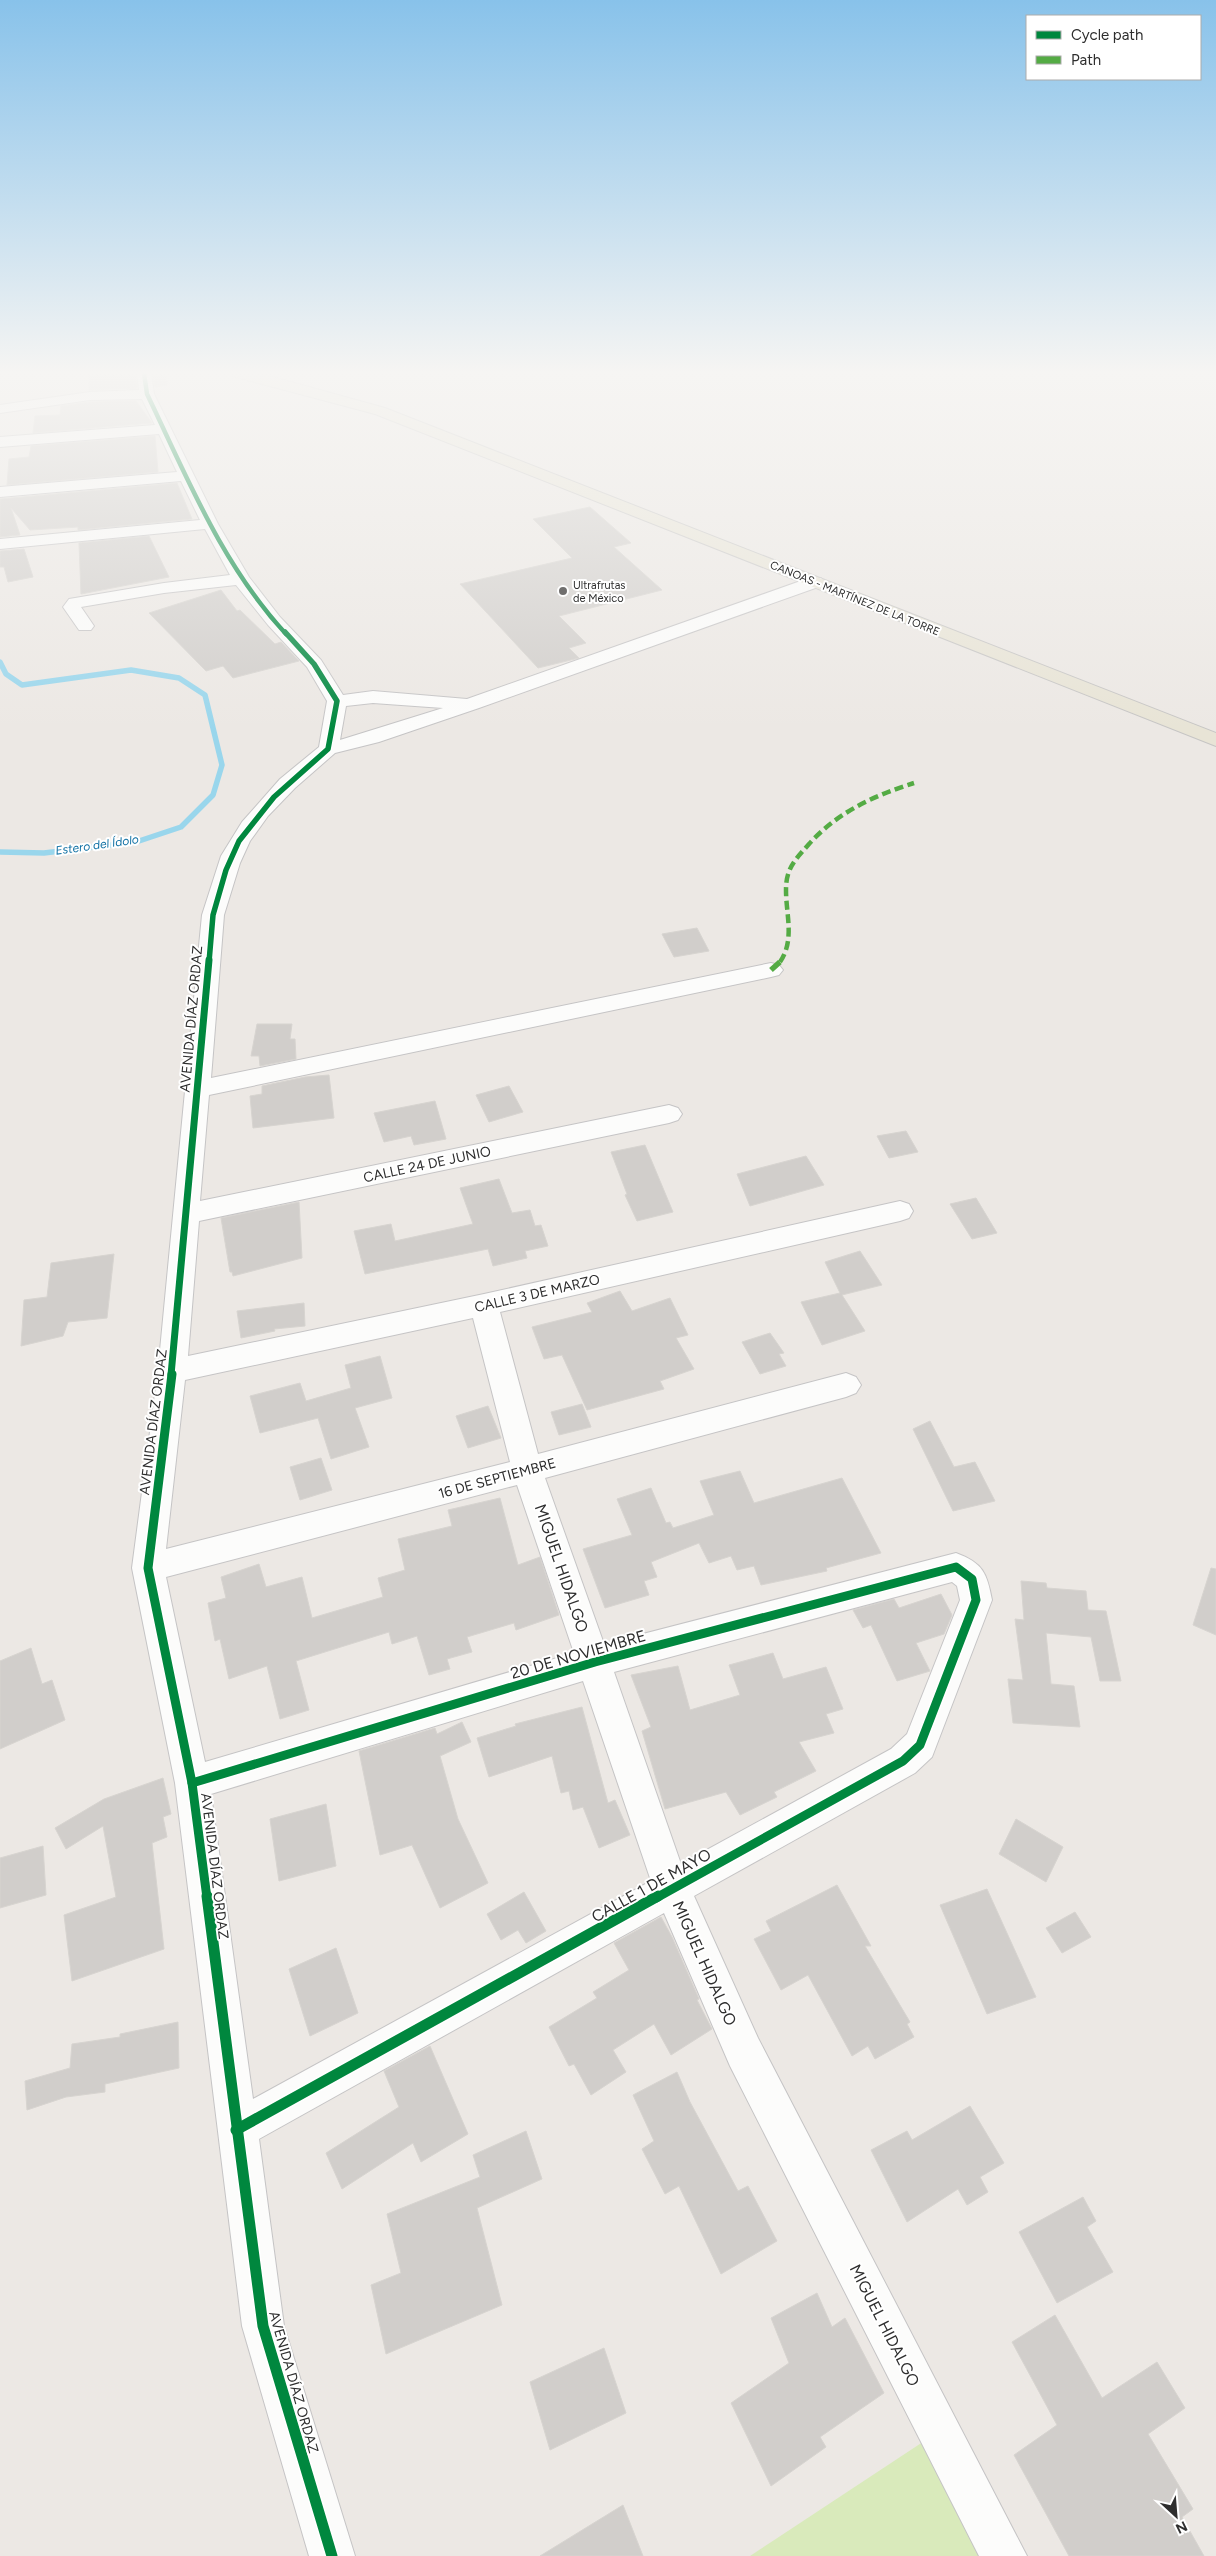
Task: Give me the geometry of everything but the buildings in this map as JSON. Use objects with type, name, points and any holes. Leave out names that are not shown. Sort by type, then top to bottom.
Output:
[{"type":"main road","name":"CANOAS - MARTÍNEZ DE LA TORRE","points":[[587,492],[1216,740]]},
{"type":"street","points":[[194,492],[241,579],[274,621],[314,664],[336,701],[328,749],[372,738],[472,704],[815,582]]},
{"type":"street","points":[[0,544],[210,524]]},
{"type":"street","points":[[85,626],[72,607],[75,603],[164,588],[241,579]]},
{"type":"street","points":[[336,701],[373,697],[472,704]]},
{"type":"street","name":"AVENIDA DÍAZ ORDAZ","points":[[328,749],[302,770],[262,810],[232,854],[213,915],[172,1372],[148,1568],[192,1783],[263,2326],[332,2556]]},
{"type":"street","points":[[197,1089],[772,970]]},
{"type":"street","name":"CALLE 24 DE JUNIO","points":[[185,1214],[669,1114]]},
{"type":"street","name":"CALLE 3 DE MARZO","points":[[172,1372],[484,1305],[900,1211]]},
{"type":"street","name":"MIGUEL HIDALGO","points":[[484,1305],[528,1470],[672,1889],[744,2052],[1004,2556]]},
{"type":"street","name":"16 DE SEPTIEMBRE","points":[[148,1568],[528,1470],[846,1385]]},
{"type":"street","name":"20 DE NOVIEMBRE","points":[[192,1783],[595,1662],[956,1567],[972,1579]]},
{"type":"street","name":"CALLE 1 DE MAYO","points":[[236,2130],[903,1761],[920,1745],[976,1600],[972,1579]]},
{"type":"green space","points":[[941,2430],[1006,2556],[750,2556]]},
{"type":"waterway","name":"Estero del Ídolo","points":[[0,662],[6,674],[22,685],[131,670],[179,678],[205,695],[222,765],[213,795],[181,827],[136,842],[44,853],[0,852]]},
{"type":"marked path","points":[[771,970],[782,961],[787,949],[789,922],[786,893],[787,879],[793,862],[817,836],[841,815],[867,800],[914,783]]},
{"type":"cycle path","points":[[195,492],[241,579],[274,621],[314,664],[337,701],[328,749],[287,784],[249,826],[232,856],[213,915],[172,1371],[148,1568],[192,1783],[263,2326],[332,2556]]},
{"type":"cycle path","points":[[192,1783],[595,1662],[956,1567],[972,1579],[976,1600],[920,1745],[903,1761],[236,2130]]},
{"type":"place","name":"Ultrafrutas de México","points":[[563,591]]}]
